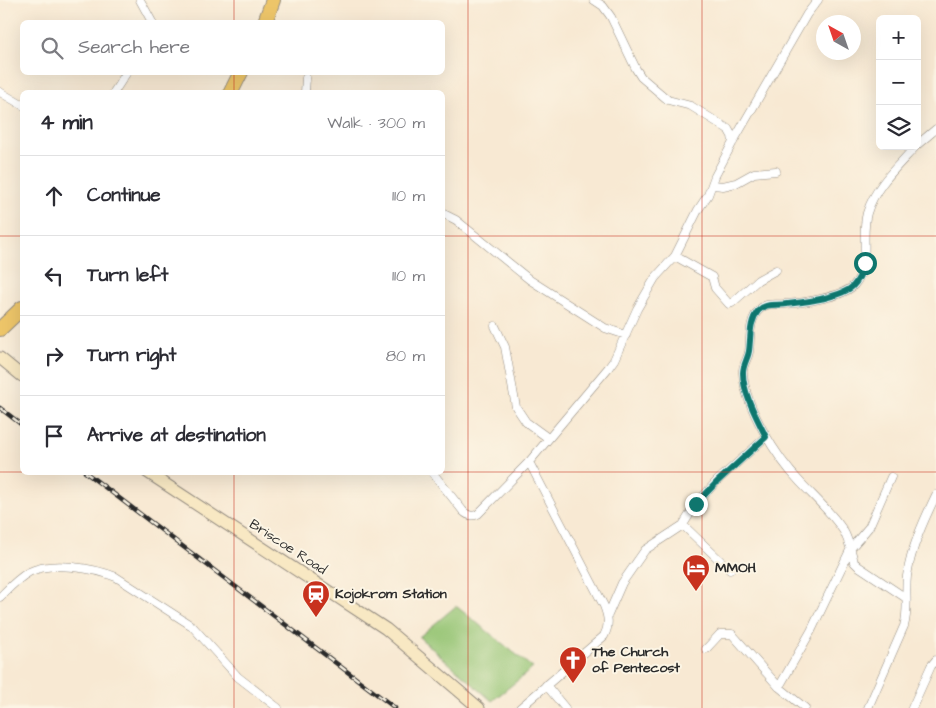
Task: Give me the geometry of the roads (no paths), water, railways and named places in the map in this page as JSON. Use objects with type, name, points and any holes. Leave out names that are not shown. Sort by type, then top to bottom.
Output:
[{"type":"highway","points":[[266,20],[273,0]]},
{"type":"highway","points":[[232,90],[240,75]]},
{"type":"highway","points":[[0,329],[20,310]]},
{"type":"street","points":[[140,0],[151,20]]},
{"type":"street","points":[[594,0],[608,12],[641,77],[668,100],[691,106],[721,124],[730,132],[733,142]]},
{"type":"street","points":[[434,475],[468,515],[474,516],[484,510],[529,462],[609,367],[637,309],[655,278],[675,256],[688,227],[713,185],[733,142],[807,14],[818,0]]},
{"type":"street","points":[[115,90],[125,75]]},
{"type":"street","points":[[305,90],[306,78]]},
{"type":"street","points":[[0,92],[20,104]]},
{"type":"street","points":[[921,142],[936,129]]},
{"type":"street","points":[[906,598],[854,562],[851,548],[843,530],[824,505],[796,477],[766,437],[750,404],[743,372],[752,326],[756,314],[763,306],[826,297],[852,288],[859,279],[865,263],[865,223],[868,210],[883,182],[913,150]]},
{"type":"street","points":[[713,185],[723,186],[736,183],[754,173],[776,171]]},
{"type":"street","points":[[445,214],[456,220],[530,280],[605,328],[626,335]]},
{"type":"street","points":[[675,256],[712,277],[715,288],[729,304],[758,280],[776,270]]},
{"type":"street","points":[[496,326],[505,347],[516,407],[526,422],[548,438]]},
{"type":"street","points":[[0,358],[20,374]]},
{"type":"street","points":[[520,708],[604,636],[608,627],[608,615],[622,583],[645,550],[683,525],[696,504],[766,437]]},
{"type":"street","points":[[529,462],[608,615]]},
{"type":"street","name":"Briscoe Road","points":[[152,475],[386,629],[479,708]]},
{"type":"street","points":[[780,687],[811,631],[851,548],[870,526],[891,477]]},
{"type":"street","points":[[868,708],[904,626],[907,613],[907,578],[911,557],[936,495]]},
{"type":"street","points":[[683,525],[730,570]]},
{"type":"street","points":[[0,597],[18,579],[31,571],[46,568],[75,567],[105,572],[116,577],[192,626],[238,676],[278,708]]},
{"type":"street","points":[[706,650],[720,634],[732,634],[780,687],[805,708]]},
{"type":"street","points":[[912,708],[931,666],[936,660]]},
{"type":"street","points":[[546,685],[565,708]]},
{"type":"railway","points":[[0,408],[20,423]]},
{"type":"railway","points":[[89,475],[395,708]]},
{"type":"place","name":"MMOH","points":[[696,592]]},
{"type":"place","name":"Kojokrom Station","points":[[316,618]]},
{"type":"place","name":"The Church of Pentecost","points":[[573,684]]}]
